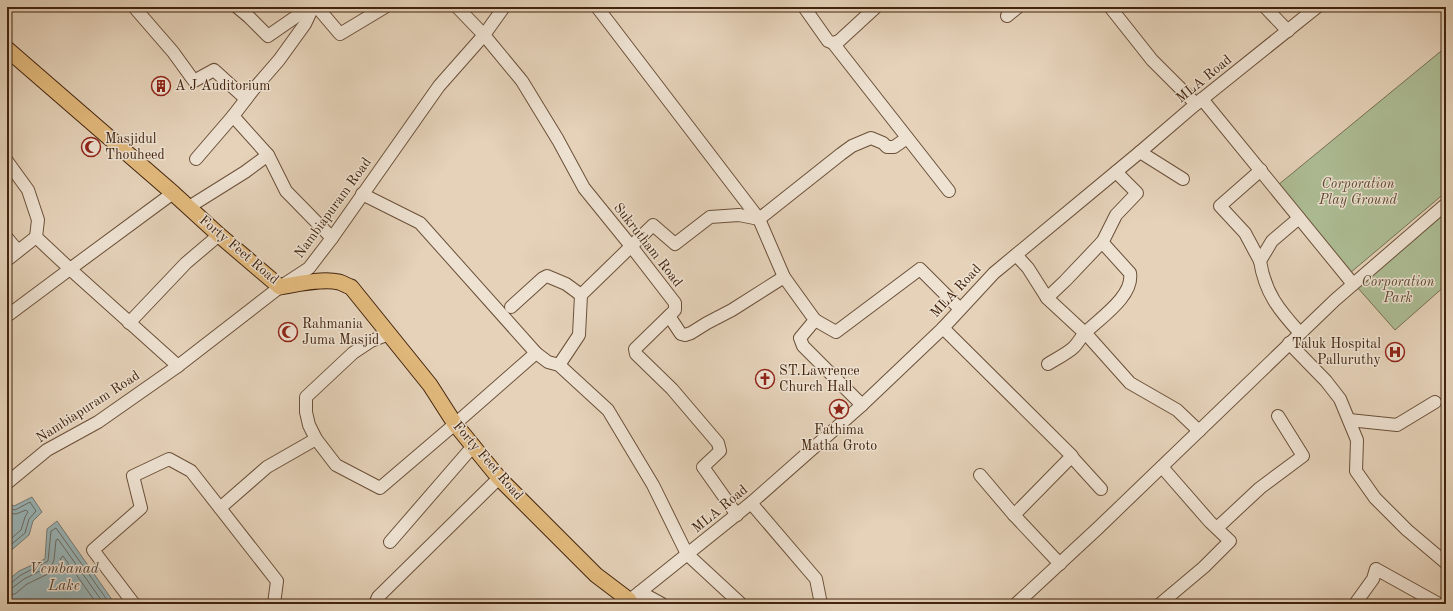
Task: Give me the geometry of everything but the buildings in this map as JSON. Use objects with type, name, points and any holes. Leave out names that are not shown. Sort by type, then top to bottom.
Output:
[{"type":"main road","name":"Forty Feet Road","points":[[7,49],[280,287],[304,282],[338,282],[351,287],[430,385],[456,424],[499,478],[596,575],[631,599]]},
{"type":"street","points":[[134,7],[173,52],[194,81],[214,70],[246,99]]},
{"type":"street","points":[[237,7],[250,17],[268,36],[312,7]]},
{"type":"street","points":[[196,159],[276,65],[305,24],[312,7]]},
{"type":"street","points":[[317,7],[340,34],[385,7]]},
{"type":"street","name":"Sukrutham Road","points":[[457,7],[484,35],[522,81],[558,140],[584,188],[675,303],[675,310],[669,316]]},
{"type":"street","name":"Nambiapuram Road","points":[[8,482],[47,450],[98,422],[178,366],[280,287],[309,268],[440,86],[484,35],[504,7]]},
{"type":"street","points":[[597,7],[759,219],[784,277],[815,320],[836,332],[920,270],[960,309]]},
{"type":"street","points":[[804,7],[828,41],[833,43],[949,191]]},
{"type":"street","points":[[833,43],[839,41],[876,7]]},
{"type":"street","points":[[1007,16],[1018,7]]},
{"type":"street","points":[[1110,7],[1152,60],[1199,101],[1261,170],[1354,284]]},
{"type":"street","points":[[1265,7],[1288,31]]},
{"type":"street","name":"MLA Road","points":[[631,599],[737,515],[862,405],[942,328],[994,272],[1140,152],[1199,101],[1317,7]]},
{"type":"street","points":[[233,116],[268,155],[286,191],[332,238]]},
{"type":"street","points":[[559,365],[579,335],[580,295],[653,225],[675,244],[710,217],[739,215],[759,219],[852,146],[871,138],[883,143],[887,147],[894,147],[907,138]]},
{"type":"street","points":[[1140,152],[1183,179]]},
{"type":"street","points":[[189,207],[245,172],[268,155]]},
{"type":"street","points":[[7,161],[28,190],[38,220],[36,237],[7,260]]},
{"type":"street","points":[[1261,170],[1220,206],[1246,233],[1260,261],[1263,278],[1279,309],[1300,333]]},
{"type":"street","points":[[1047,298],[1102,242],[1116,215],[1137,193],[1116,172]]},
{"type":"street","points":[[7,316],[173,193]]},
{"type":"street","points":[[362,194],[420,224],[536,353],[548,362],[559,365],[608,410],[653,485],[687,554],[740,604]]},
{"type":"street","points":[[1016,604],[1162,467],[1335,300],[1445,208]]},
{"type":"street","points":[[1260,261],[1272,241],[1299,218]]},
{"type":"street","points":[[129,323],[186,263],[219,235]]},
{"type":"street","points":[[36,237],[178,366]]},
{"type":"street","points":[[7,238],[18,251]]},
{"type":"street","points":[[1048,364],[1074,348],[1085,333],[1104,317],[1126,293],[1131,280],[1130,274],[1102,242]]},
{"type":"street","points":[[1016,255],[1028,268],[1047,298],[1085,333],[1130,383],[1177,410],[1199,431]]},
{"type":"street","points":[[511,307],[547,276],[566,284],[580,295]]},
{"type":"street","points":[[737,515],[703,467],[720,451],[718,443],[672,389],[636,354],[635,349],[669,316],[681,334],[684,335],[691,333],[707,322],[732,310],[784,277]]},
{"type":"street","points":[[815,320],[800,338],[803,346],[862,405]]},
{"type":"street","points":[[942,328],[1071,456],[1101,488]]},
{"type":"street","points":[[389,334],[371,341],[353,353],[306,397],[306,412],[309,425],[316,439],[336,465],[380,488],[456,424],[536,353]]},
{"type":"street","points":[[1289,344],[1326,381],[1340,399],[1357,440],[1356,471],[1375,498],[1401,524],[1446,563]]},
{"type":"street","points":[[1349,420],[1397,425],[1435,402]]},
{"type":"street","points":[[1217,528],[1260,488],[1303,456],[1278,416]]},
{"type":"street","points":[[220,508],[267,467],[316,439]]},
{"type":"street","points":[[390,542],[474,445]]},
{"type":"street","points":[[1014,515],[1071,456]]},
{"type":"street","points":[[134,604],[94,550],[141,508],[133,476],[169,459],[191,471],[277,582],[274,604]]},
{"type":"street","points":[[1160,604],[1204,567],[1230,541],[1162,467]]},
{"type":"street","points":[[980,475],[1014,515],[1060,564]]},
{"type":"street","points":[[375,604],[378,597],[499,478]]},
{"type":"street","points":[[751,503],[816,579],[821,604]]},
{"type":"street","points":[[1354,604],[1373,579],[1376,569],[1439,604]]},
{"type":"street","points":[[631,599],[662,604]]},
{"type":"green space","name":"Corporation Play Ground","points":[[1446,47],[1446,192],[1350,273],[1278,185]]},
{"type":"green space","name":"Corporation Park","points":[[1446,212],[1446,285],[1395,330],[1357,287]]},
{"type":"water","name":"Vembanad Lake","points":[[32,497],[42,512],[33,521],[29,535],[7,554],[7,503],[14,506]]},
{"type":"water","name":"Vembanad Lake","points":[[57,521],[115,604],[7,604],[7,581],[19,571],[45,559],[47,529]]},
{"type":"place","name":"A J Auditorium","points":[[161,86]]},
{"type":"place","name":"Masjidul Thouheed","points":[[91,147]]},
{"type":"place","name":"Rahmania Juma Masjid","points":[[288,332]]},
{"type":"place","name":"Taluk Hospital Palluruthy","points":[[1395,352]]},
{"type":"place","name":"ST.Lawrence Church Hall","points":[[765,379]]},
{"type":"place","name":"Fathima Matha Groto","points":[[839,409]]}]
